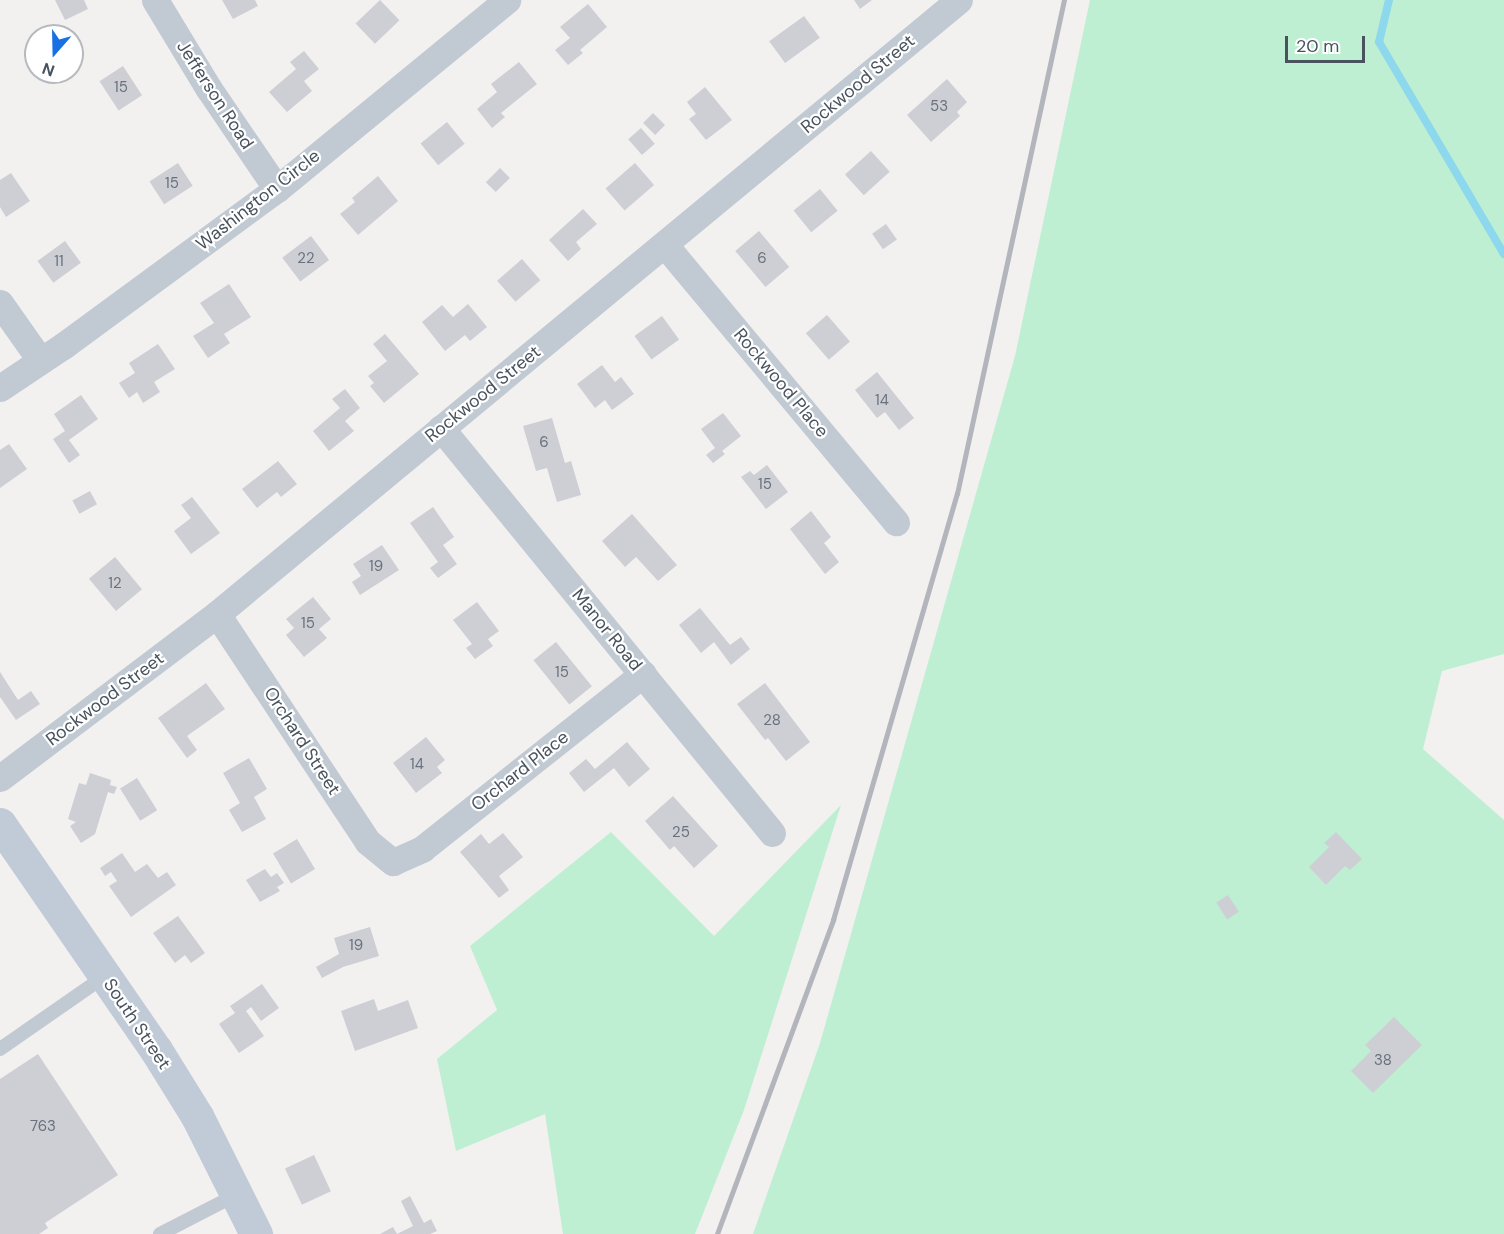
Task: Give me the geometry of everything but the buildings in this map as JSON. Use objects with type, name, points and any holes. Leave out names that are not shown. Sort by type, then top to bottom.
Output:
[{"type":"main road","name":"South Street","points":[[0,824],[156,1050],[197,1116],[256,1234]]},
{"type":"street","name":"Jefferson Road","points":[[155,0],[209,89],[277,189]]},
{"type":"street","name":"Washington Circle","points":[[0,387],[277,189],[507,0]]},
{"type":"street","name":"Rockwood Street","points":[[0,778],[217,614],[959,0]]},
{"type":"street","name":"Rockwood Place","points":[[665,245],[896,522]]},
{"type":"street","points":[[0,303],[40,360]]},
{"type":"street","name":"Manor Road","points":[[441,428],[772,833]]},
{"type":"street","name":"Orchard Street","points":[[217,614],[368,842],[393,862]]},
{"type":"street","name":"Orchard Place","points":[[393,862],[422,849],[643,674]]},
{"type":"lane","points":[[0,1049],[105,976]]},
{"type":"lane","points":[[160,1234],[236,1195]]},
{"type":"green space","points":[[1090,0],[1504,0],[1504,654],[1442,671],[1423,749],[1504,820],[1504,1234],[753,1234],[820,1043],[1015,356]]},
{"type":"green space","points":[[841,805],[744,1110],[695,1234],[563,1234],[545,1114],[456,1151],[437,1059],[497,1010],[470,946],[611,832],[714,936]]},
{"type":"waterway","points":[[1389,0],[1379,42],[1504,254]]},
{"type":"railway","points":[[717,1234],[833,920],[957,494],[1064,0]]}]
